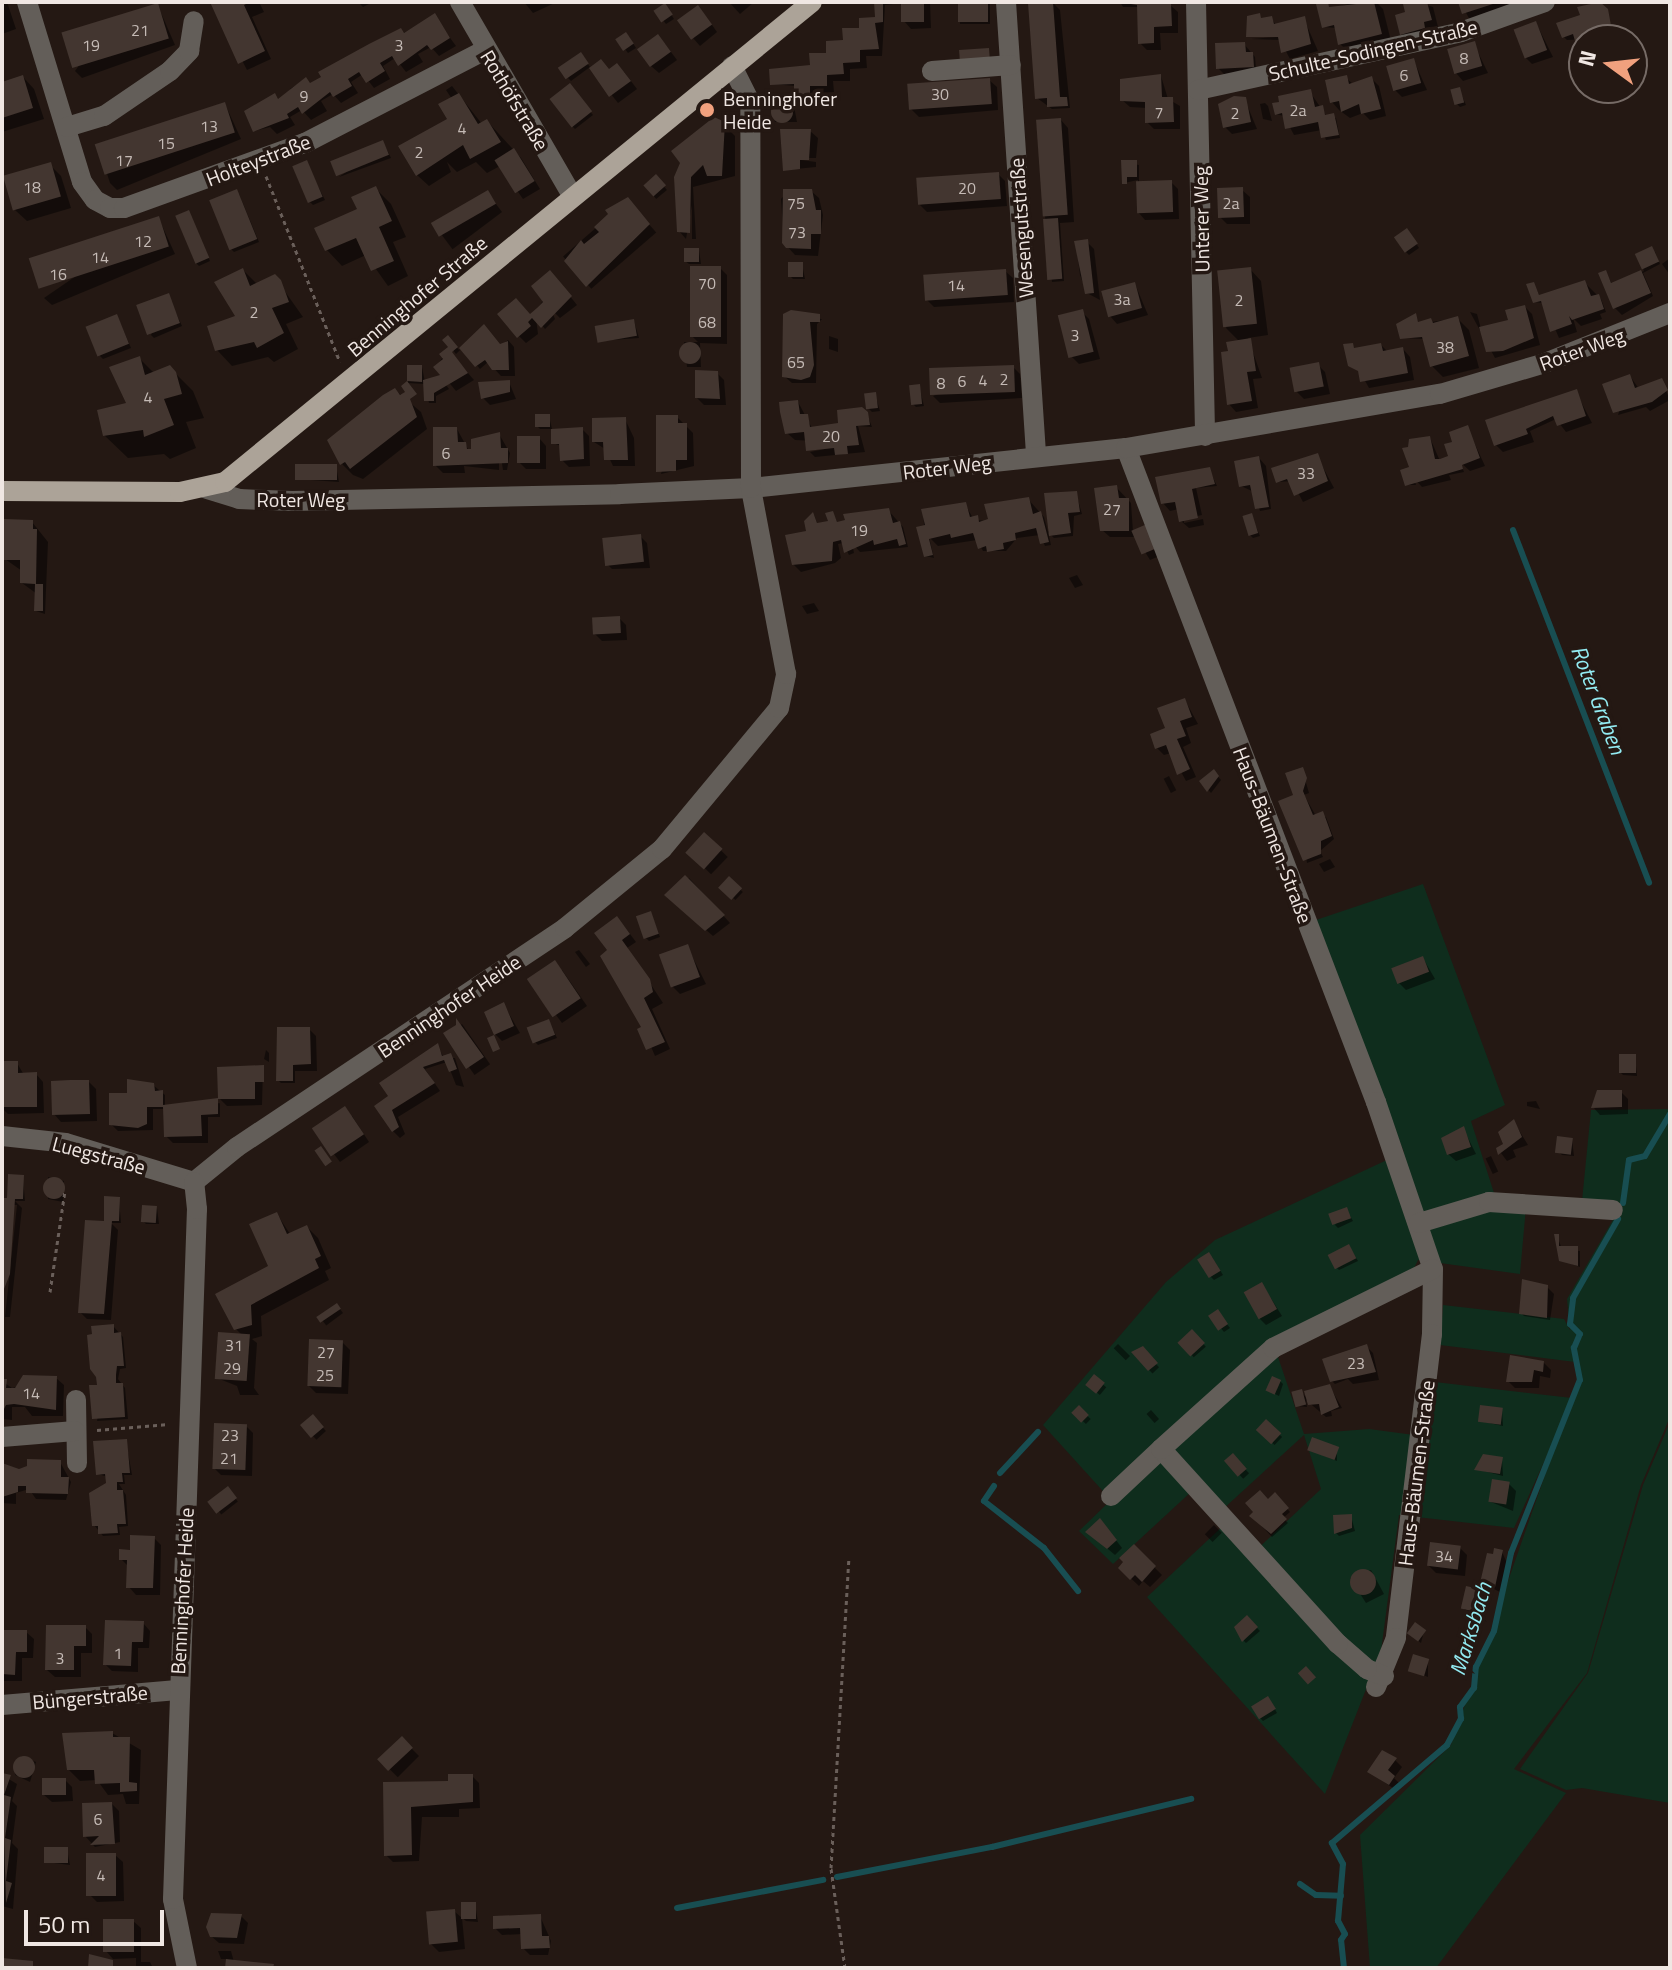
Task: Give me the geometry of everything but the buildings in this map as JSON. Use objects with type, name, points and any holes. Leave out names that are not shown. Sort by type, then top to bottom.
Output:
[{"type":"main road","name":"Benninghofer Straße","points":[[2,491],[207,489],[252,464],[812,2]]},
{"type":"street","name":"Holteystraße","points":[[27,2],[88,193],[110,208],[124,208],[260,162],[485,50]]},
{"type":"street","name":"Rothöfstraße","points":[[460,2],[485,50],[573,197]]},
{"type":"street","name":"Wesengutstraße","points":[[1006,2],[1036,454]]},
{"type":"street","name":"Unterer Weg","points":[[1196,2],[1205,436]]},
{"type":"street","name":"Schulte-Sodingen-Straße","points":[[1198,90],[1461,32],[1545,2]]},
{"type":"street","points":[[67,127],[104,116],[170,71],[189,51],[194,21]]},
{"type":"street","points":[[932,71],[1011,65]]},
{"type":"street","name":"Benninghofer Heide","points":[[187,1968],[173,1899],[194,1182],[237,1147],[565,928],[662,849],[740,760],[779,708],[786,674],[751,488],[750,102],[732,66]]},
{"type":"street","name":"Roter Weg","points":[[207,489],[239,499],[292,501],[751,488],[1036,454],[1126,448],[1440,394],[1545,363],[1670,313]]},
{"type":"street","name":"Haus-Bäumen-Straße","points":[[1126,448],[1419,1223],[1433,1269],[1432,1334],[1401,1592],[1380,1681],[1338,1644],[1161,1449]]},
{"type":"street","name":"Luegstraße","points":[[2,1136],[66,1143],[194,1182]]},
{"type":"street","points":[[1419,1223],[1489,1202],[1613,1210]]},
{"type":"street","points":[[1111,1496],[1273,1348],[1433,1269]]},
{"type":"street","points":[[76,1400],[77,1463]]},
{"type":"street","points":[[2,1437],[75,1431]]},
{"type":"street","name":"Büngerstraße","points":[[2,1705],[177,1690]]},
{"type":"path","points":[[260,162],[306,267],[341,364]]},
{"type":"path","points":[[50,1292],[65,1190]]},
{"type":"path","points":[[75,1431],[189,1423]]},
{"type":"path","points":[[845,1968],[831,1868],[849,1557]]},
{"type":"green space","points":[[1423,884],[1505,1105],[1471,1121],[1494,1193],[1526,1207],[1520,1274],[1418,1260],[1411,1274],[1276,1351],[1304,1434],[1369,1429],[1429,1437],[1435,1382],[1572,1398],[1579,1383],[1575,1362],[1440,1345],[1443,1305],[1564,1319],[1570,1330],[1567,1299],[1614,1218],[1582,1201],[1591,1110],[1670,1109],[1670,1417],[1641,1485],[1587,1673],[1514,1769],[1566,1793],[1436,1968],[1370,1968],[1360,1835],[1451,1745],[1568,1409],[1514,1528],[1399,1515],[1381,1651],[1325,1794],[1147,1597],[1224,1525],[1252,1554],[1321,1489],[1304,1435],[1222,1510],[1192,1491],[1113,1564],[1079,1531],[1111,1500],[1043,1425],[1166,1282],[1215,1240],[1404,1152],[1310,922]]},
{"type":"green space","points":[[1670,1422],[1670,1803],[1582,1788],[1566,1790],[1520,1769],[1588,1673],[1643,1485]]},
{"type":"waterway","name":"Roter Graben","points":[[1513,530],[1649,883]]},
{"type":"waterway","name":"Marksbach","points":[[1623,1203],[1629,1160],[1645,1156],[1670,1114]]},
{"type":"waterway","name":"Marksbach","points":[[1344,1968],[1341,1940],[1345,1934],[1338,1921],[1343,1864],[1332,1843],[1447,1745],[1461,1719],[1460,1707],[1474,1688],[1476,1667],[1494,1631],[1511,1553],[1580,1380],[1574,1348],[1580,1334],[1570,1324],[1573,1298],[1618,1219]]},
{"type":"waterway","points":[[1000,1473],[1038,1432]]},
{"type":"waterway","points":[[994,1486],[984,1501],[1044,1548],[1078,1591]]},
{"type":"waterway","points":[[837,1877],[992,1847],[1191,1799]]},
{"type":"waterway","points":[[677,1908],[823,1880]]},
{"type":"waterway","points":[[1300,1884],[1316,1895],[1341,1896]]},
{"type":"place","name":"Benninghofer Heide","points":[[707,110]]}]
